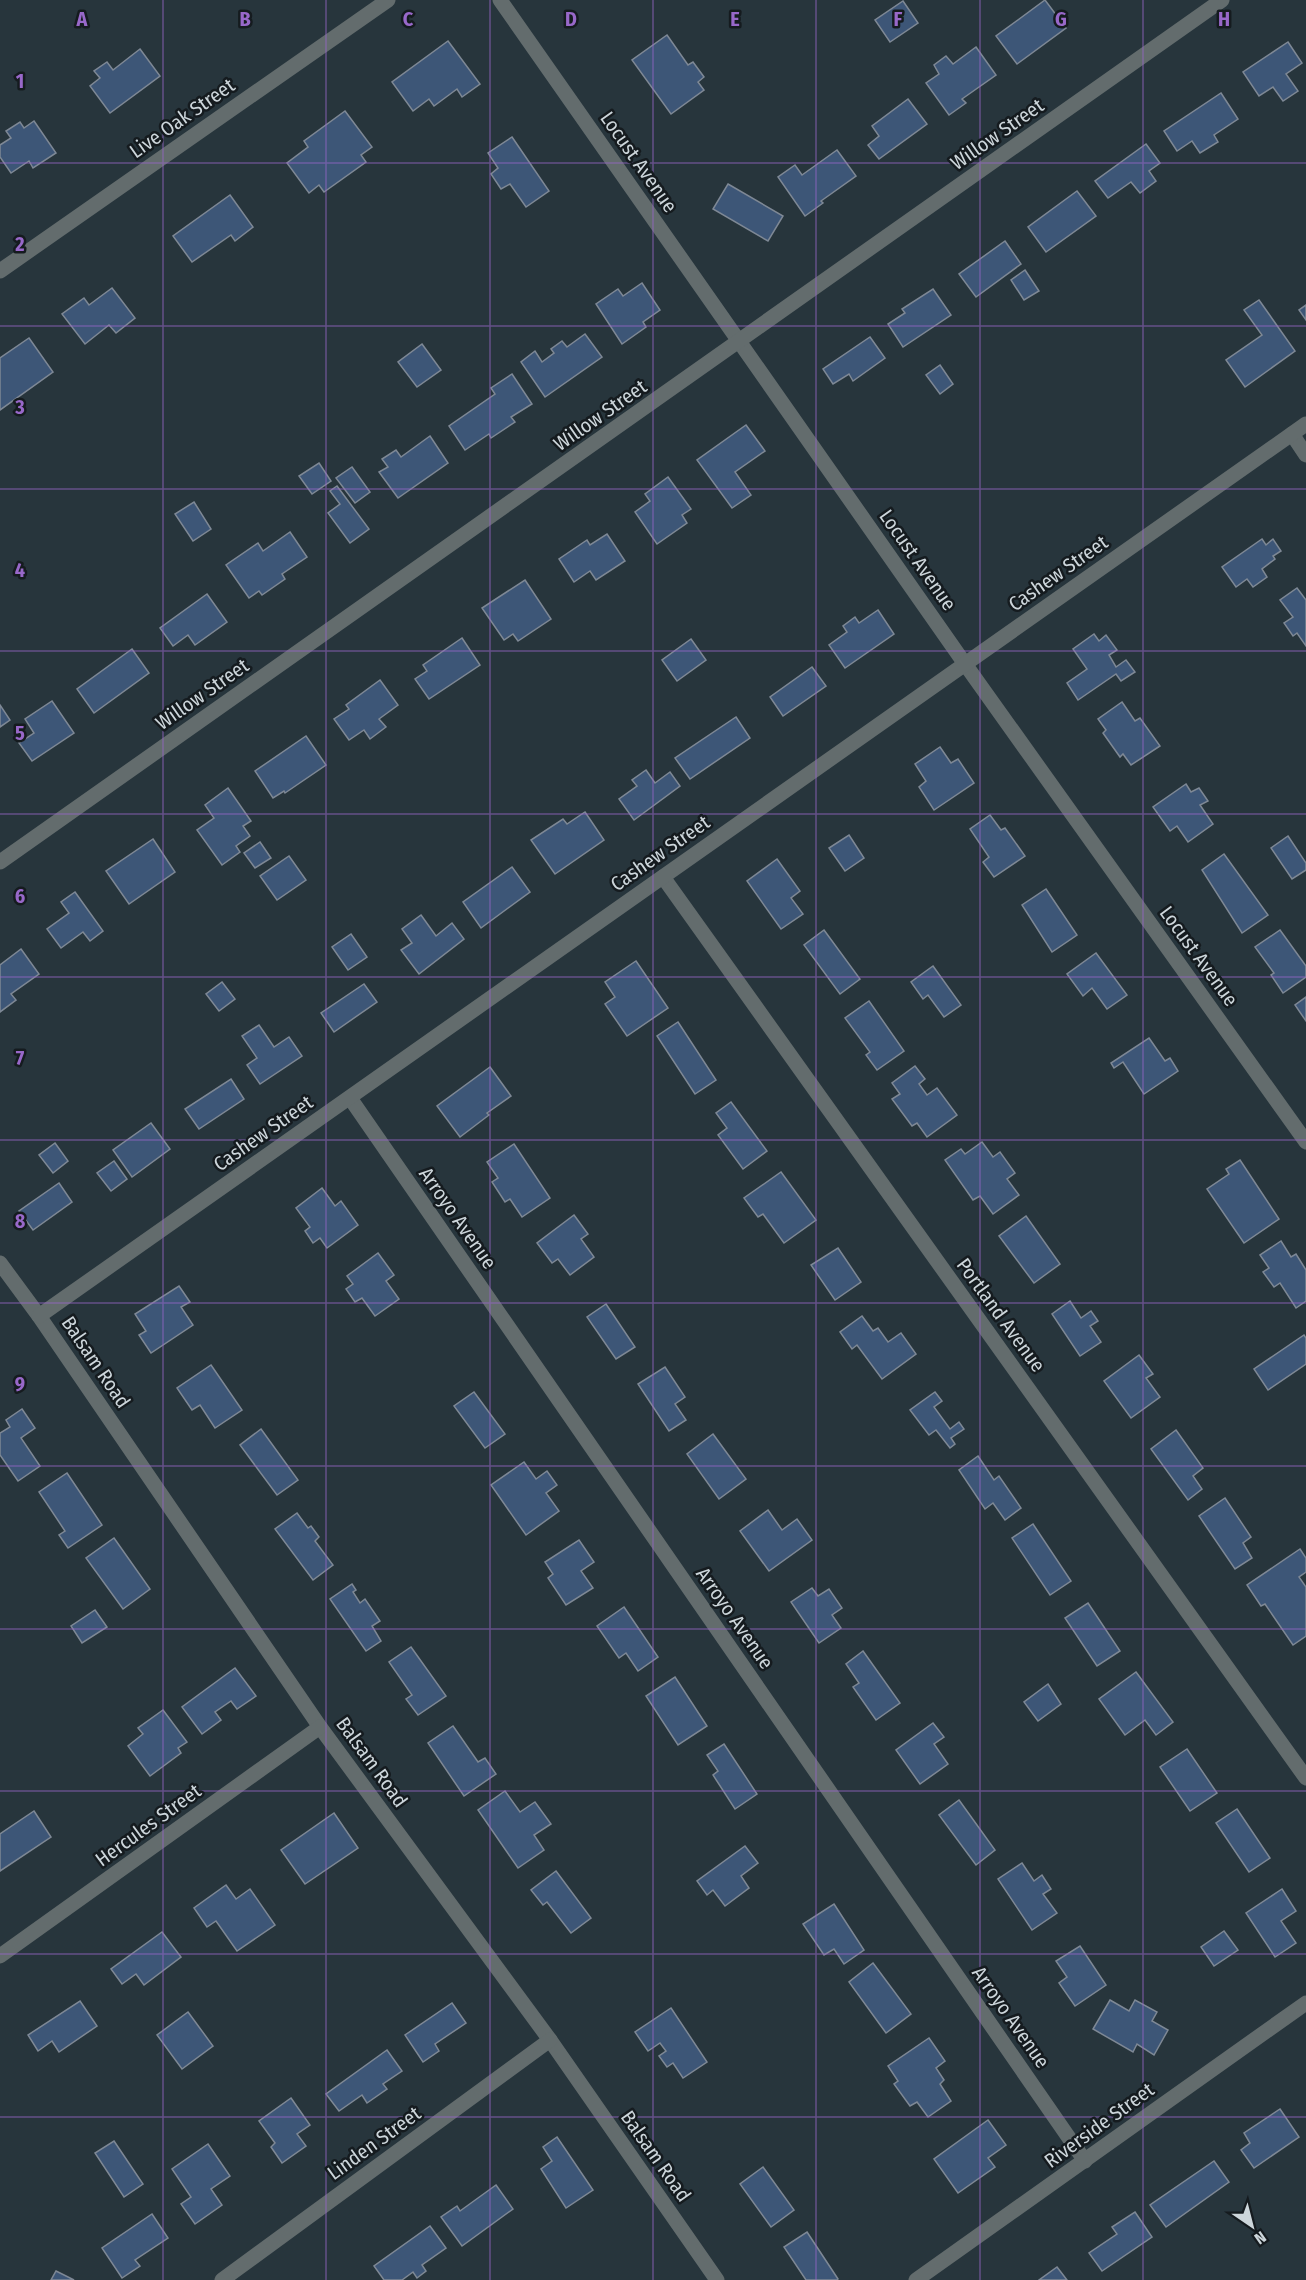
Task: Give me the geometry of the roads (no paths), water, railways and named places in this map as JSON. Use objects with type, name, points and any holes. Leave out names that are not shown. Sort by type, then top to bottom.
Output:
[{"type":"street","name":"Live Oak Street","points":[[0,271],[388,0]]},
{"type":"street","name":"Locust Avenue","points":[[500,0],[965,664],[1306,1142]]},
{"type":"street","name":"Willow Street","points":[[0,862],[1222,0]]},
{"type":"street","name":"Cashew Street","points":[[39,1316],[1306,424]]},
{"type":"street","points":[[1292,434],[1306,454]]},
{"type":"street","name":"Portland Avenue","points":[[663,877],[1306,1778]]},
{"type":"street","name":"Arroyo Avenue","points":[[350,1098],[1085,2161]]},
{"type":"street","name":"Balsam Road","points":[[0,1263],[39,1316],[320,1727],[550,2040],[717,2280]]},
{"type":"street","name":"Hercules Street","points":[[0,1956],[320,1727]]},
{"type":"street","name":"Riverside Street","points":[[916,2280],[1306,2003]]},
{"type":"street","name":"Linden Street","points":[[222,2280],[550,2040]]}]
